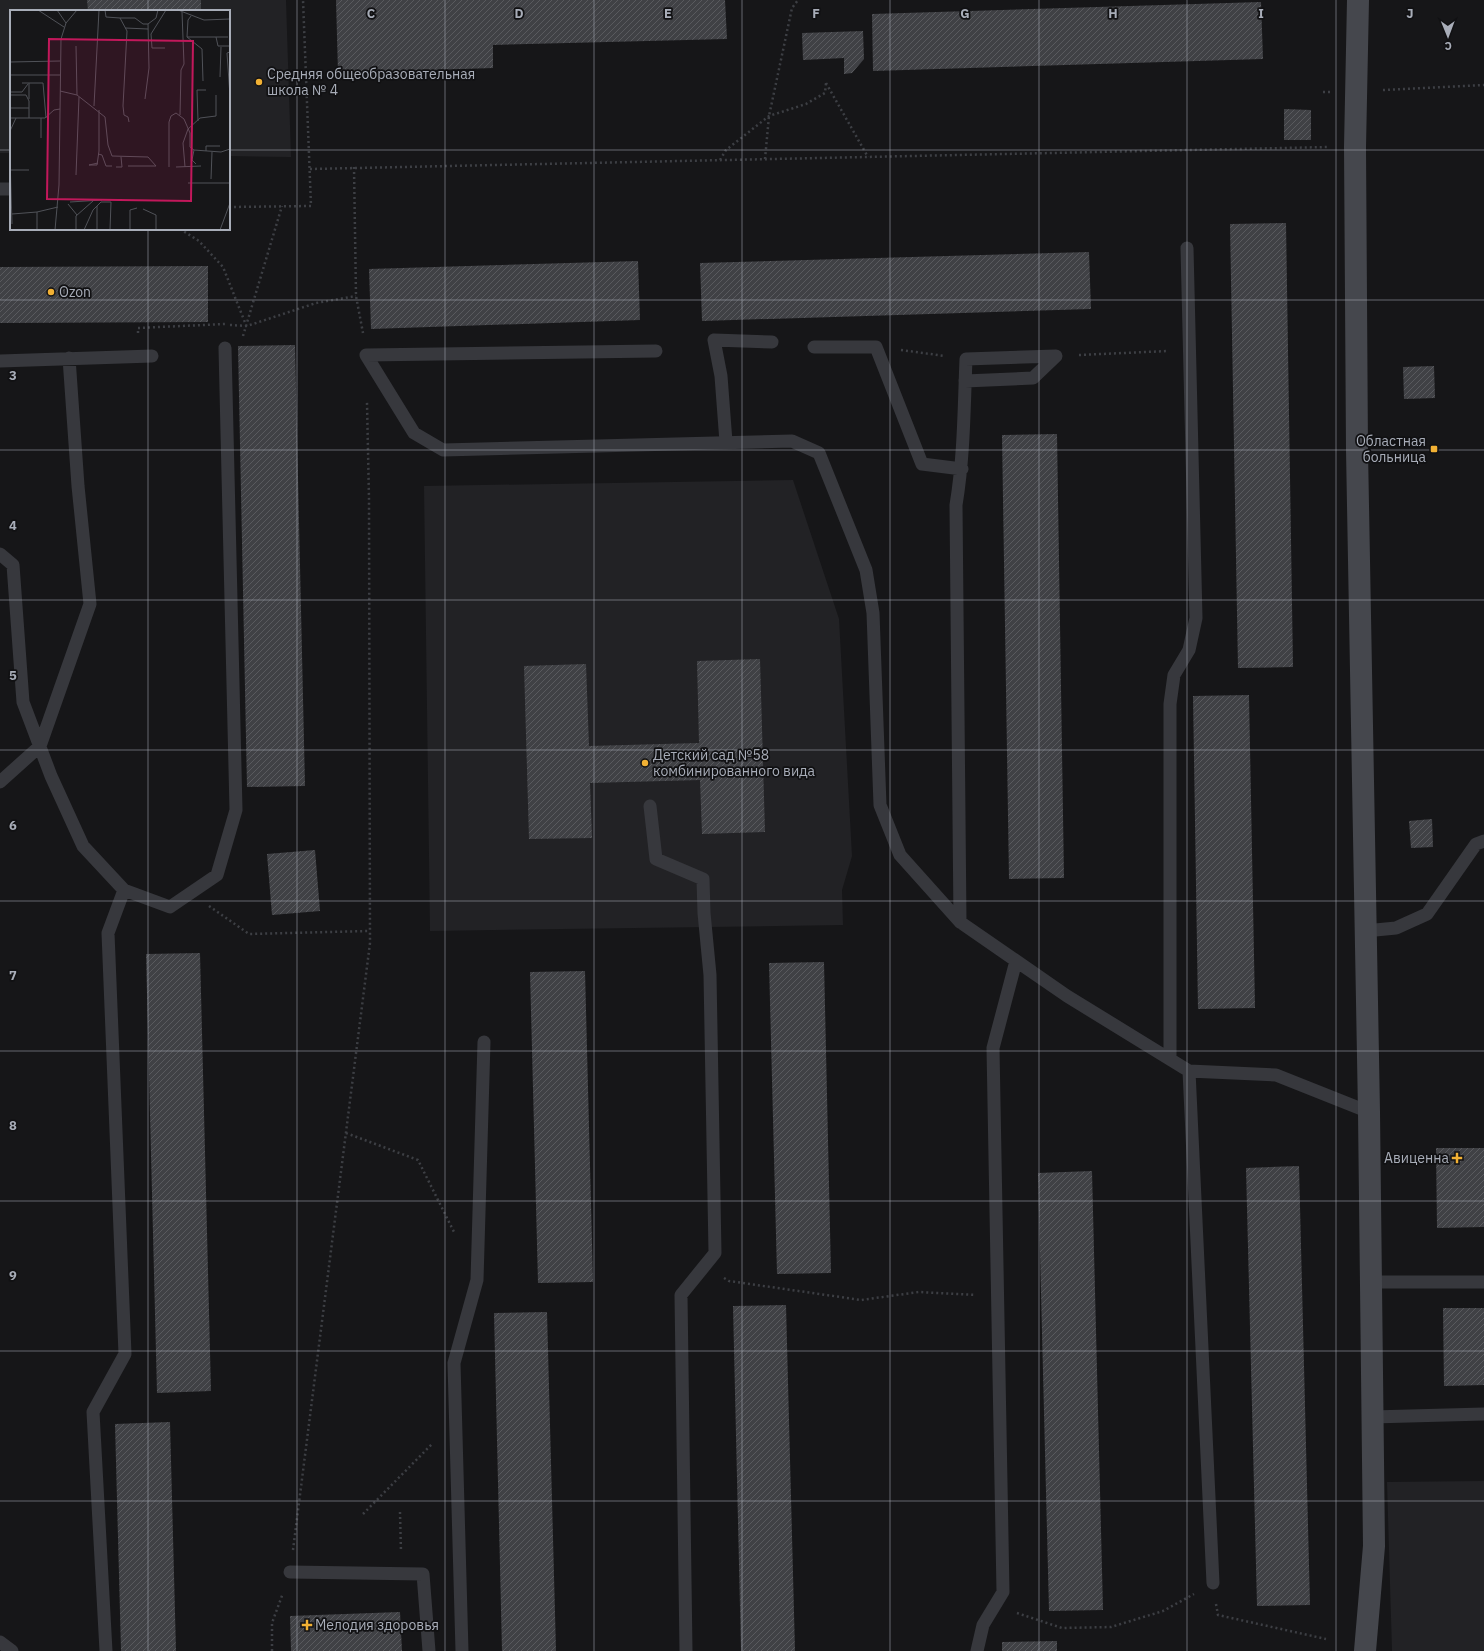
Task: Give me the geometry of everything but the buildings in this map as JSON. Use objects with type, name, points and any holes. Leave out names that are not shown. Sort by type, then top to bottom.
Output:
[{"type":"street","points":[[1358,0],[1355,147],[1357,450],[1369,1112],[1374,1546],[1365,1651]]},
{"type":"lane","points":[[1170,1059],[1170,704],[1174,675],[1189,650],[1196,618],[1187,248]]},
{"type":"lane","points":[[726,442],[721,376],[714,340],[772,342]]},
{"type":"lane","points":[[814,347],[876,347],[922,464],[962,468]]},
{"type":"lane","points":[[0,554],[13,565],[23,702],[51,776],[83,846],[124,890],[170,907],[217,875],[236,810],[225,348]]},
{"type":"lane","points":[[366,355],[656,351]]},
{"type":"lane","points":[[366,355],[414,433],[443,450],[792,441],[819,453],[866,570],[873,613],[880,805],[900,855],[960,922],[1067,996],[1189,1071],[1276,1075],[1369,1112]]},
{"type":"lane","points":[[0,361],[152,356]]},
{"type":"lane","points":[[960,922],[956,505],[962,468],[966,359],[1056,356]]},
{"type":"lane","points":[[965,381],[1033,378],[1056,356]]},
{"type":"lane","points":[[0,782],[40,746],[90,604],[78,486],[70,358]]},
{"type":"lane","points":[[650,806],[656,859],[703,879],[704,913],[710,975],[715,1253],[681,1295],[686,1651]]},
{"type":"lane","points":[[1365,931],[1396,928],[1427,914],[1476,844],[1484,841]]},
{"type":"lane","points":[[106,1651],[92,1412],[125,1354],[108,933],[124,890]]},
{"type":"lane","points":[[977,1651],[983,1625],[1003,1592],[993,1048],[1016,961]]},
{"type":"lane","points":[[462,1651],[454,1363],[477,1280],[484,1042]]},
{"type":"lane","points":[[1189,1071],[1213,1583]]},
{"type":"lane","points":[[1371,1282],[1484,1282]]},
{"type":"lane","points":[[1372,1417],[1484,1414]]},
{"type":"lane","points":[[290,1572],[423,1574],[429,1651]]},
{"type":"lane","points":[[0,1642],[12,1651]]},
{"type":"path","points":[[230,207],[311,206],[303,0]]},
{"type":"path","points":[[765,159],[769,116],[792,8],[798,0]]},
{"type":"path","points":[[720,160],[726,150],[769,116],[806,104],[825,93],[826,83],[868,157]]},
{"type":"path","points":[[1323,92],[1484,85]]},
{"type":"path","points":[[310,169],[1355,147]]},
{"type":"path","points":[[272,1651],[272,1623],[290,1572],[346,1133],[370,931],[370,498],[366,355],[356,296],[354,167]]},
{"type":"path","points":[[225,348],[241,340],[247,326],[262,268],[282,206]]},
{"type":"path","points":[[182,230],[199,241],[223,267],[247,326]]},
{"type":"path","points":[[138,356],[138,328],[184,327],[214,323],[247,326],[316,303],[356,296]]},
{"type":"path","points":[[876,347],[966,359]]},
{"type":"path","points":[[1056,356],[1189,350]]},
{"type":"path","points":[[190,893],[249,934],[370,931]]},
{"type":"path","points":[[346,1133],[418,1160],[456,1238]]},
{"type":"path","points":[[702,1268],[729,1281],[861,1300],[919,1292],[998,1297]]},
{"type":"path","points":[[363,1514],[455,1422]]},
{"type":"path","points":[[400,1512],[402,1573]]},
{"type":"path","points":[[995,1605],[1062,1628],[1111,1627],[1163,1611],[1213,1583],[1218,1615],[1326,1640]]},
{"type":"shaded area","name":"Средняя общеобразовательная школа № 4","points":[[0,0],[286,0],[291,157],[230,156],[230,10],[10,10],[10,153],[0,153]]},
{"type":"shaded area","points":[[793,480],[839,619],[852,856],[842,890],[843,925],[430,931],[424,486]]},
{"type":"shaded area","points":[[1484,1481],[1484,1651],[1392,1651],[1387,1482]]},
{"type":"place","name":"Средняя общеобразовательная школа № 4","points":[[259,82]]},
{"type":"place","name":"Ozon","points":[[51,292]]},
{"type":"place","name":"Областная больница","points":[[1434,449]]},
{"type":"place","name":"Детский сад №58 комбинированного вида","points":[[645,763]]},
{"type":"place","name":"Авиценна","points":[[1457,1158]]},
{"type":"place","name":"Мелодия здоровья","points":[[307,1625]]}]
